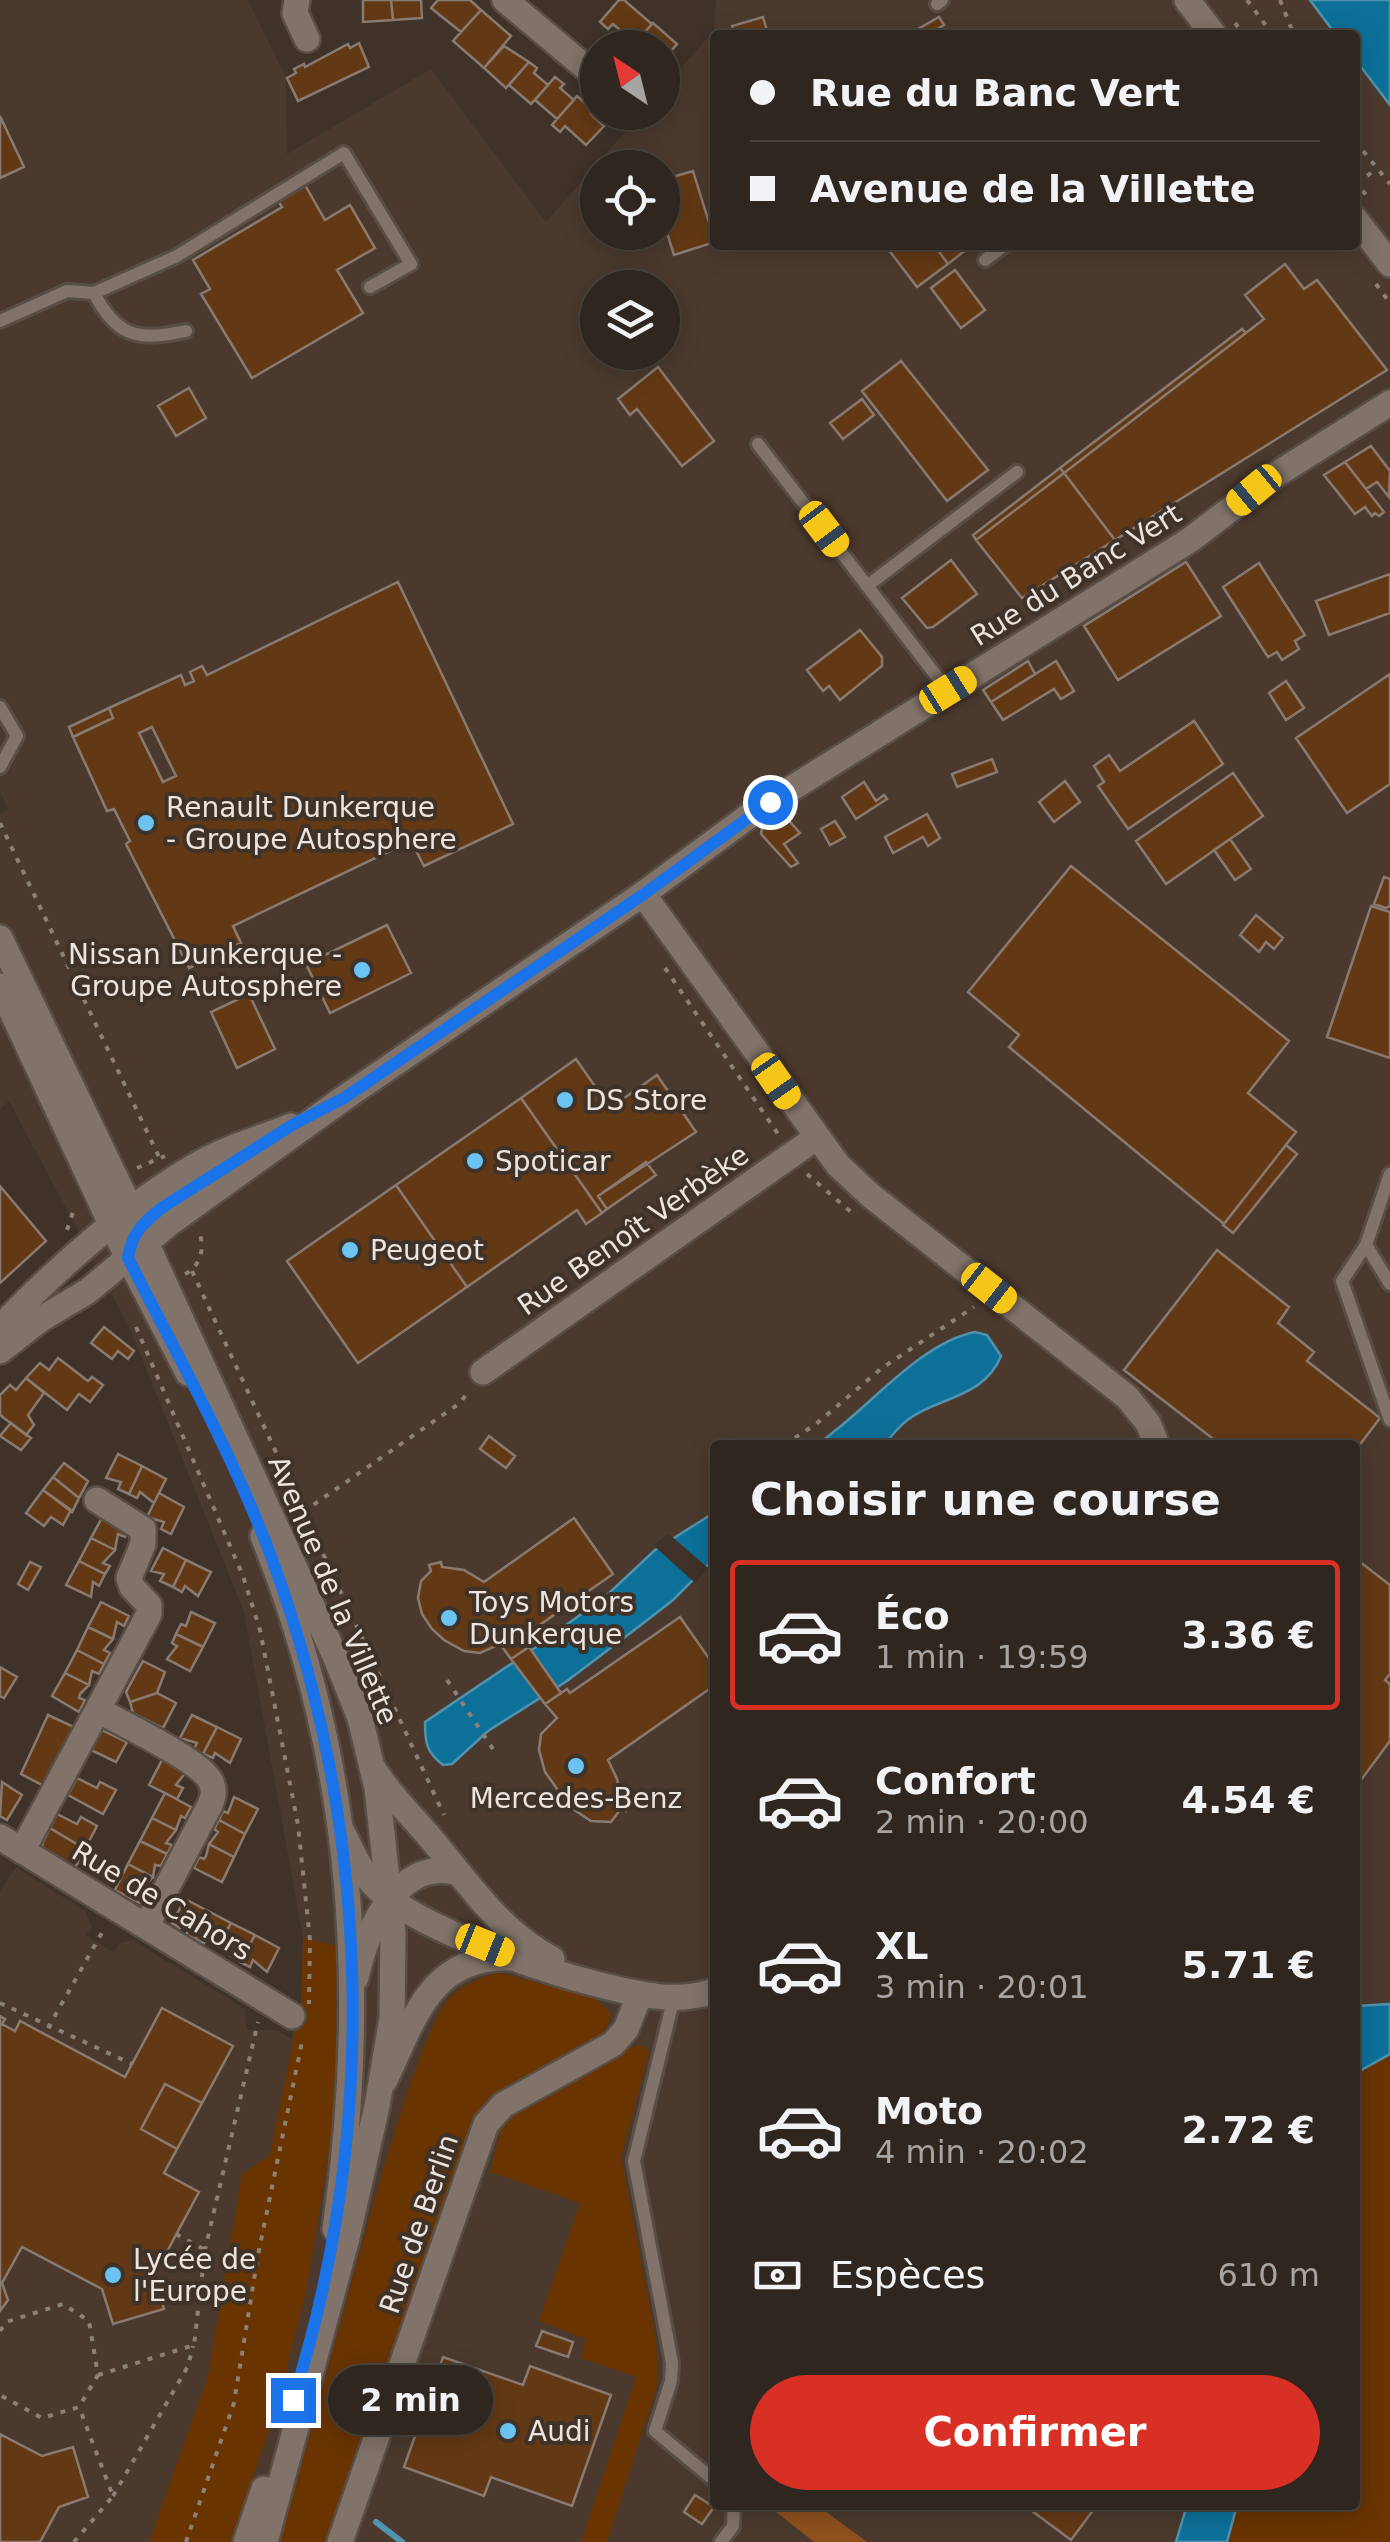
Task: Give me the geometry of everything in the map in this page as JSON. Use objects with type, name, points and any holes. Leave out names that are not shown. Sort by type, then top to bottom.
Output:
[{"type":"street","points":[[297,0],[295,13],[306,39]]},
{"type":"street","points":[[505,0],[580,63]]},
{"type":"street","points":[[1187,0],[1210,30]]},
{"type":"street","points":[[1360,225],[1390,264]]},
{"type":"street","name":"Rue du Banc Vert","points":[[0,1328],[129,1234],[344,1098],[644,894],[757,810],[1190,540],[1264,483],[1390,403]]},
{"type":"street","points":[[644,894],[817,1137],[858,1185],[1127,1397],[1144,1416],[1154,1440]]},
{"type":"street","name":"Avenue de la Villette","points":[[0,938],[271,1556],[318,1709],[341,1828],[353,1992],[350,2094],[331,2253],[300,2375],[246,2542]]},
{"type":"street","name":"Avenue de la Villette","points":[[0,986],[129,1234],[343,1674],[373,1768],[390,1900],[393,2002],[381,2087],[344,2252],[265,2542]]},
{"type":"street","name":"Rue du Banc Vert","points":[[0,1348],[26,1319],[163,1207],[294,1124],[344,1098]]},
{"type":"street","name":"Rue Benoît Verbèke","points":[[483,1372],[817,1137]]},
{"type":"street","points":[[11,1844],[98,1710],[150,1609],[132,1588],[129,1578],[144,1544],[143,1529],[97,1500]]},
{"type":"street","points":[[98,1710],[194,1764],[210,1779],[214,1789],[210,1805],[146,1925]]},
{"type":"street","points":[[373,1768],[489,1910],[520,1939],[596,1982]]},
{"type":"street","points":[[341,1828],[366,1878],[390,1900],[434,1926],[520,1959],[640,1994],[674,1998],[710,1993]]},
{"type":"street","name":"Rue de Cahors","points":[[11,1844],[264,1998],[303,2016]]},
{"type":"street","points":[[353,1992],[365,1941],[390,1900],[428,1870],[458,1873]]},
{"type":"street","points":[[381,2087],[421,2006],[445,1976],[476,1960],[520,1959]]},
{"type":"street","name":"Rue de Berlin","points":[[340,2542],[486,2124],[503,2106],[612,2044],[626,2029],[640,1994]]},
{"type":"lane","points":[[0,321],[68,291],[94,293],[177,256],[344,153],[411,264],[370,287]]},
{"type":"lane","points":[[984,260],[998,250]]},
{"type":"lane","points":[[94,293],[106,316],[127,333],[157,338],[186,331]]},
{"type":"lane","points":[[758,444],[948,690]]},
{"type":"lane","points":[[868,586],[1016,472]]},
{"type":"lane","points":[[0,707],[16,736],[0,768]]},
{"type":"lane","points":[[1390,1174],[1366,1244],[1342,1281],[1390,1420]]},
{"type":"lane","points":[[1366,1244],[1390,1284]]},
{"type":"lane","points":[[674,1998],[634,2160],[672,2362],[671,2381],[654,2431],[710,2477]]},
{"type":"lane","points":[[721,2542],[733,2526],[734,2510]]},
{"type":"path","points":[[1247,0],[1269,30]]},
{"type":"path","points":[[1280,0],[1292,30]]},
{"type":"path","points":[[1360,147],[1390,184]]},
{"type":"path","points":[[1360,182],[1378,168]]},
{"type":"path","points":[[0,824],[158,1158]]},
{"type":"path","points":[[65,1234],[76,1202]]},
{"type":"path","points":[[197,1228],[202,1247],[192,1271],[450,1827]]},
{"type":"path","points":[[792,1440],[882,1368],[974,1307],[989,1288]]},
{"type":"path","points":[[132,1319],[243,1576],[260,1630],[298,1825],[309,1922],[303,2016],[234,2403],[186,2542]]},
{"type":"path","points":[[303,1512],[460,1404],[483,1372]]},
{"type":"path","points":[[447,1680],[494,1749]]},
{"type":"path","points":[[48,2028],[117,1908]]},
{"type":"path","points":[[74,2542],[135,2463],[188,2366],[205,2250],[264,1998]]},
{"type":"path","points":[[0,2003],[132,2064]]},
{"type":"path","points":[[176,2234],[205,2250]]},
{"type":"path","points":[[0,2331],[6,2322],[63,2304],[89,2321],[98,2375],[79,2407],[42,2418],[0,2395]]},
{"type":"path","points":[[98,2375],[194,2345]]},
{"type":"path","points":[[79,2407],[113,2496]]},
{"type":"shaded area","points":[[0,0],[248,0],[286,77],[287,154],[431,69],[546,222],[580,183],[580,250],[680,250],[680,150],[609,150],[627,130],[680,130],[680,69],[710,35],[710,250],[1360,250],[1360,30],[714,30],[716,0],[1345,0],[1390,56],[1390,2054],[1360,2071],[1360,1440],[710,1440],[710,2510],[1236,2510],[1227,2542],[0,2542],[0,1891],[16,1867],[85,1911],[92,1926],[86,1936],[114,1952],[120,1943],[132,1940],[245,2009],[247,2030],[277,2030],[291,2039],[301,2003],[303,1938],[244,1612],[130,1329],[9,1101],[0,1109],[0,814],[9,810],[0,792]]},
{"type":"shaded area","points":[[303,1938],[337,1946],[334,2120],[306,2292],[278,2403],[231,2542],[149,2542],[208,2376],[242,2174],[270,2155],[301,2003]]},
{"type":"shaded area","points":[[497,1972],[594,1998],[612,2014],[603,2033],[588,2048],[511,2088],[480,2115],[326,2542],[279,2542],[385,2163],[423,2050],[450,1997],[466,1985]]},
{"type":"shaded area","points":[[642,2045],[649,2052],[621,2157],[656,2340],[658,2383],[607,2542],[581,2542],[636,2377],[581,2358],[586,2339],[539,2321],[580,2203],[490,2172],[504,2118]]},
{"type":"shaded area","points":[[1390,2054],[1390,2542],[1227,2542],[1236,2510],[1360,2510],[1360,2071]]},
{"type":"shaded area","points":[[773,2510],[824,2510],[867,2542],[814,2542]]},
{"type":"water","points":[[1310,0],[1390,0],[1390,105],[1360,66],[1360,30],[1332,30]]},
{"type":"water","points":[[975,1332],[987,1335],[1001,1356],[983,1381],[917,1414],[888,1440],[823,1440],[913,1364],[954,1339]]},
{"type":"water","points":[[710,1515],[710,1563],[673,1600],[567,1681],[488,1731],[452,1764],[443,1765],[433,1756],[426,1741],[425,1722],[606,1596],[655,1550]]},
{"type":"water","points":[[1390,2004],[1390,2054],[1360,2071],[1360,2006]]},
{"type":"water","points":[[1186,2510],[1236,2510],[1227,2542],[1176,2542]]},
{"type":"pier","points":[[669,1534],[708,1568],[695,1583],[653,1545]]},
{"type":"building","points":[[363,0],[391,0],[393,20],[363,22]]},
{"type":"building","points":[[391,0],[421,0],[422,18],[393,20]]},
{"type":"building","points":[[438,0],[470,0],[481,10],[461,32],[431,8]]},
{"type":"building","points":[[619,0],[624,0],[652,24],[647,30],[620,30],[613,24],[608,29],[600,22]]},
{"type":"building","points":[[481,10],[511,36],[484,68],[453,41]]},
{"type":"building","points":[[763,17],[767,30],[733,30],[732,26]]},
{"type":"building","points":[[939,17],[944,25],[936,30],[916,30]]},
{"type":"building","points":[[359,43],[369,67],[298,101],[287,78],[296,73],[294,69],[348,44],[350,48]]},
{"type":"building","points":[[504,46],[529,62],[506,88],[484,68]]},
{"type":"building","points":[[529,62],[537,68],[534,73],[548,85],[531,104],[509,85]]},
{"type":"building","points":[[555,77],[564,84],[560,88],[574,100],[557,119],[535,100]]},
{"type":"building","points":[[577,96],[580,130],[600,130],[586,145],[565,126],[560,132],[552,125]]},
{"type":"building","points":[[0,116],[24,167],[0,178]]},
{"type":"building","points":[[693,171],[710,226],[710,244],[674,255],[672,250],[680,250],[680,175]]},
{"type":"building","points":[[305,185],[325,220],[350,205],[375,248],[337,270],[363,313],[252,378],[201,294],[210,289],[193,260],[282,207],[278,201]]},
{"type":"building","points":[[889,250],[938,250],[948,264],[917,287]]},
{"type":"building","points":[[938,250],[966,250],[948,264]]},
{"type":"building","points":[[1285,264],[1304,289],[1317,280],[1387,370],[1115,540],[1064,473],[1264,319],[1245,295]]},
{"type":"building","points":[[955,270],[985,310],[961,328],[931,288]]},
{"type":"building","points":[[1242,329],[1246,333],[1064,473],[1060,468]]},
{"type":"building","points":[[901,361],[988,470],[947,501],[862,391]]},
{"type":"building","points":[[654,370],[660,370],[714,441],[682,466],[637,409],[630,415],[618,399]]},
{"type":"building","points":[[189,388],[206,418],[176,436],[158,406]]},
{"type":"building","points":[[862,399],[874,415],[843,439],[830,423]]},
{"type":"building","points":[[1371,446],[1390,471],[1389,497],[1377,482],[1366,489],[1345,462]]},
{"type":"building","points":[[1345,462],[1384,512],[1379,516],[1372,516],[1365,507],[1355,514],[1324,475]]},
{"type":"building","points":[[1060,468],[1064,473],[976,540],[973,535]]},
{"type":"building","points":[[1064,473],[1115,540],[1022,598],[976,540]]},
{"type":"building","points":[[951,560],[977,594],[927,628],[902,598]]},
{"type":"building","points":[[1186,562],[1221,616],[1118,680],[1084,626]]},
{"type":"building","points":[[1259,563],[1305,635],[1295,641],[1299,649],[1282,660],[1277,652],[1268,657],[1223,587]]},
{"type":"building","points":[[1390,574],[1390,613],[1329,635],[1316,601]]},
{"type":"building","points":[[398,582],[513,824],[424,866],[411,841],[233,926],[241,943],[189,968],[126,844],[130,841],[114,809],[107,811],[73,737],[113,718],[109,708],[181,675],[185,685],[194,681],[190,672],[202,666],[207,675]],"holes":[[[152,727],[176,776],[163,782],[139,733]]]},
{"type":"building","points":[[860,630],[882,657],[882,666],[840,700],[829,686],[823,691],[807,670]]},
{"type":"building","points":[[1028,661],[1035,674],[991,702],[983,690]]},
{"type":"building","points":[[1056,661],[1074,691],[1061,699],[1054,689],[1003,720],[991,702]]},
{"type":"building","points":[[1390,674],[1390,784],[1347,813],[1296,738]]},
{"type":"building","points":[[1286,681],[1304,708],[1286,720],[1269,693]]},
{"type":"building","points":[[109,708],[113,718],[73,737],[69,727]]},
{"type":"building","points":[[1194,721],[1223,764],[1128,829],[1098,786],[1104,782],[1094,766],[1109,755],[1120,771]]},
{"type":"building","points":[[992,759],[997,772],[957,787],[952,774]]},
{"type":"building","points":[[1233,773],[1263,816],[1166,884],[1136,841]]},
{"type":"building","points":[[1065,781],[1080,802],[1054,822],[1039,802]]},
{"type":"building","points":[[864,782],[876,801],[884,795],[887,799],[856,819],[842,797]]},
{"type":"building","points":[[927,814],[940,838],[928,846],[923,837],[893,853],[885,837]]},
{"type":"building","points":[[784,815],[800,833],[784,844],[798,863],[791,867],[761,834],[762,828]]},
{"type":"building","points":[[835,821],[845,837],[830,845],[821,829]]},
{"type":"building","points":[[1230,839],[1251,869],[1235,880],[1214,850]]},
{"type":"building","points":[[1071,866],[1289,1041],[1248,1093],[1296,1132],[1224,1224],[1009,1047],[1019,1035],[968,992]]},
{"type":"building","points":[[1384,877],[1390,879],[1390,906],[1386,908],[1374,904]]},
{"type":"building","points":[[1371,906],[1390,912],[1390,1058],[1327,1037]]},
{"type":"building","points":[[1256,915],[1283,938],[1274,949],[1266,942],[1259,952],[1240,935]]},
{"type":"building","points":[[387,925],[411,973],[330,1013],[306,964]]},
{"type":"building","points":[[249,994],[275,1049],[237,1068],[211,1012]]},
{"type":"building","points":[[576,1059],[610,1108],[657,1075],[696,1132],[598,1196],[607,1209],[602,1213],[521,1098]]},
{"type":"building","points":[[521,1098],[602,1213],[586,1224],[577,1210],[467,1287],[396,1185]]},
{"type":"building","points":[[1286,1145],[1297,1154],[1233,1233],[1223,1225]]},
{"type":"building","points":[[646,1162],[656,1175],[607,1209],[598,1196]]},
{"type":"building","points":[[396,1185],[467,1287],[358,1363],[287,1261]]},
{"type":"building","points":[[0,1186],[46,1241],[0,1283]]},
{"type":"building","points":[[1217,1250],[1289,1307],[1278,1323],[1314,1352],[1307,1361],[1380,1418],[1360,1444],[1360,1440],[1215,1440],[1124,1370]]},
{"type":"building","points":[[104,1327],[134,1351],[128,1359],[118,1351],[112,1359],[91,1343]]},
{"type":"building","points":[[58,1358],[88,1381],[92,1377],[103,1385],[90,1402],[79,1394],[67,1410],[26,1378],[40,1363],[49,1370]]},
{"type":"building","points":[[26,1378],[44,1393],[28,1415],[34,1425],[26,1435],[0,1415],[0,1395],[10,1385],[16,1390]]},
{"type":"building","points":[[11,1423],[31,1438],[21,1450],[0,1436]]},
{"type":"building","points":[[489,1436],[515,1456],[506,1468],[480,1449]]},
{"type":"building","points":[[118,1454],[142,1466],[129,1494],[118,1489],[121,1482],[106,1478]]},
{"type":"building","points":[[64,1463],[88,1481],[79,1498],[53,1477]]},
{"type":"building","points":[[142,1466],[166,1479],[154,1503],[140,1492],[137,1498],[129,1494]]},
{"type":"building","points":[[53,1477],[79,1498],[72,1512],[43,1490]]},
{"type":"building","points":[[43,1490],[71,1510],[63,1525],[51,1517],[44,1526],[26,1513]]},
{"type":"building","points":[[159,1493],[184,1507],[171,1534],[161,1529],[164,1522],[147,1517]]},
{"type":"building","points":[[104,1514],[130,1527],[125,1537],[118,1534],[115,1550],[91,1538]]},
{"type":"building","points":[[574,1518],[613,1574],[528,1633],[535,1643],[511,1659],[500,1644],[480,1653],[464,1651],[432,1629],[418,1598],[421,1581],[431,1571],[429,1565],[441,1562],[442,1567],[464,1570],[484,1582]]},
{"type":"building","points":[[91,1538],[115,1550],[103,1563],[110,1566],[105,1574],[79,1561]]},
{"type":"building","points":[[163,1548],[186,1560],[173,1587],[160,1581],[164,1574],[151,1571]]},
{"type":"building","points":[[186,1560],[211,1572],[198,1596],[185,1586],[182,1592],[173,1587]]},
{"type":"building","points":[[79,1561],[105,1574],[99,1586],[93,1582],[91,1597],[66,1585]]},
{"type":"building","points":[[30,1562],[41,1567],[28,1590],[18,1584]]},
{"type":"building","points":[[1360,1562],[1390,1585],[1390,1674],[1385,1680],[1390,1684],[1390,1741],[1360,1781]]},
{"type":"building","points":[[101,1602],[129,1616],[124,1626],[117,1622],[113,1639],[88,1627]]},
{"type":"building","points":[[191,1612],[215,1623],[203,1647],[176,1634],[181,1624],[186,1626]]},
{"type":"building","points":[[680,1617],[710,1660],[710,1689],[608,1760],[621,1799],[628,1800],[626,1811],[620,1810],[611,1822],[591,1821],[570,1807],[545,1772],[539,1750],[541,1734],[557,1718],[545,1704],[567,1689],[570,1693]]},
{"type":"building","points":[[88,1627],[113,1639],[104,1650],[110,1653],[104,1664],[77,1650]]},
{"type":"building","points":[[176,1634],[203,1647],[190,1671],[167,1659],[177,1646],[172,1643]]},
{"type":"building","points":[[529,1647],[561,1693],[545,1704],[511,1659]]},
{"type":"building","points":[[77,1650],[104,1664],[99,1674],[92,1671],[89,1685],[65,1673]]},
{"type":"building","points":[[143,1661],[165,1672],[157,1693],[130,1702],[126,1692]]},
{"type":"building","points":[[0,1667],[17,1677],[4,1698],[0,1696]]},
{"type":"building","points":[[65,1673],[89,1685],[80,1694],[79,1698],[85,1700],[79,1712],[52,1696]]},
{"type":"building","points":[[157,1693],[176,1703],[163,1728],[133,1713],[130,1702]]},
{"type":"building","points":[[48,1715],[74,1727],[44,1786],[21,1774]]},
{"type":"building","points":[[192,1715],[217,1727],[203,1754],[194,1749],[197,1743],[180,1738]]},
{"type":"building","points":[[217,1727],[241,1739],[230,1763],[215,1753],[213,1758],[203,1754]]},
{"type":"building","points":[[102,1730],[127,1742],[116,1762],[91,1750]]},
{"type":"building","points":[[162,1760],[186,1772],[176,1785],[183,1788],[177,1799],[149,1785]]},
{"type":"building","points":[[77,1778],[97,1788],[100,1782],[116,1790],[103,1814],[68,1795]]},
{"type":"building","points":[[2,1782],[22,1795],[7,1820],[0,1816]]},
{"type":"building","points":[[165,1793],[191,1807],[185,1818],[181,1816],[176,1830],[152,1818]]},
{"type":"building","points":[[234,1797],[258,1809],[245,1834],[219,1820],[223,1811],[228,1813]]},
{"type":"building","points":[[57,1814],[77,1824],[81,1817],[97,1826],[85,1849],[50,1828]]},
{"type":"building","points":[[152,1818],[176,1830],[166,1843],[172,1845],[167,1854],[140,1841]]},
{"type":"building","points":[[219,1820],[245,1834],[234,1857],[209,1844],[218,1832],[214,1829]]},
{"type":"building","points":[[50,1828],[85,1849],[75,1868],[43,1849]]},
{"type":"building","points":[[140,1841],[167,1854],[161,1866],[155,1865],[153,1877],[128,1864]]},
{"type":"building","points":[[209,1844],[234,1857],[222,1882],[194,1868],[199,1857],[206,1856]]},
{"type":"building","points":[[128,1864],[153,1877],[141,1890],[147,1893],[142,1904],[115,1890]]},
{"type":"building","points":[[185,1899],[208,1911],[195,1939],[186,1935],[189,1928],[185,1925],[180,1928],[172,1923]]},
{"type":"building","points":[[208,1911],[231,1923],[218,1947],[207,1937],[204,1943],[195,1939]]},
{"type":"building","points":[[231,1923],[255,1935],[240,1962],[231,1956],[234,1951],[218,1947]]},
{"type":"building","points":[[255,1935],[279,1948],[267,1972],[253,1960],[250,1967],[240,1962]]},
{"type":"building","points":[[162,2008],[233,2046],[202,2103],[165,2084],[141,2129],[177,2149],[164,2173],[199,2192],[155,2274],[164,2309],[113,2324],[102,2289],[22,2247],[2,2283],[8,2300],[0,2311],[0,2016],[5,2019],[2,2024],[15,2031],[20,2021],[125,2077]]},
{"type":"building","points":[[165,2084],[202,2103],[177,2149],[141,2129]]},
{"type":"building","points":[[542,2331],[573,2342],[568,2357],[536,2346]]},
{"type":"building","name":"Audi","points":[[443,2357],[523,2385],[530,2366],[611,2395],[572,2506],[491,2477],[484,2496],[404,2467]]},
{"type":"building","points":[[0,2434],[42,2456],[73,2447],[88,2497],[59,2507],[40,2542],[0,2542]]},
{"type":"building","points":[[695,2495],[712,2510],[702,2524],[684,2512]]},
{"type":"building","points":[[1031,2510],[1093,2510],[1071,2540]]},
{"type":"waterway","points":[[376,2522],[402,2542]]},
{"type":"place","name":"Renault Dunkerque - Groupe Autosphere","points":[[146,823]]},
{"type":"place","name":"Nissan Dunkerque - Groupe Autosphere","points":[[362,970]]},
{"type":"place","name":"DS Store","points":[[565,1100]]},
{"type":"place","name":"Spoticar","points":[[475,1161]]},
{"type":"place","name":"Peugeot","points":[[350,1250]]},
{"type":"place","name":"Toys Motors Dunkerque","points":[[449,1618]]},
{"type":"place","name":"Mercedes-Benz","points":[[576,1766]]},
{"type":"place","name":"Lycée de l'Europe","points":[[113,2275]]},
{"type":"place","name":"Audi","points":[[508,2431]]},
{"type":"route","points":[[293,2400],[326,2274],[346,2143],[354,2030],[344,1847],[318,1709],[271,1556],[226,1452],[128,1258],[132,1240],[143,1223],[163,1207],[294,1124],[344,1098],[644,894],[770,802]]}]
